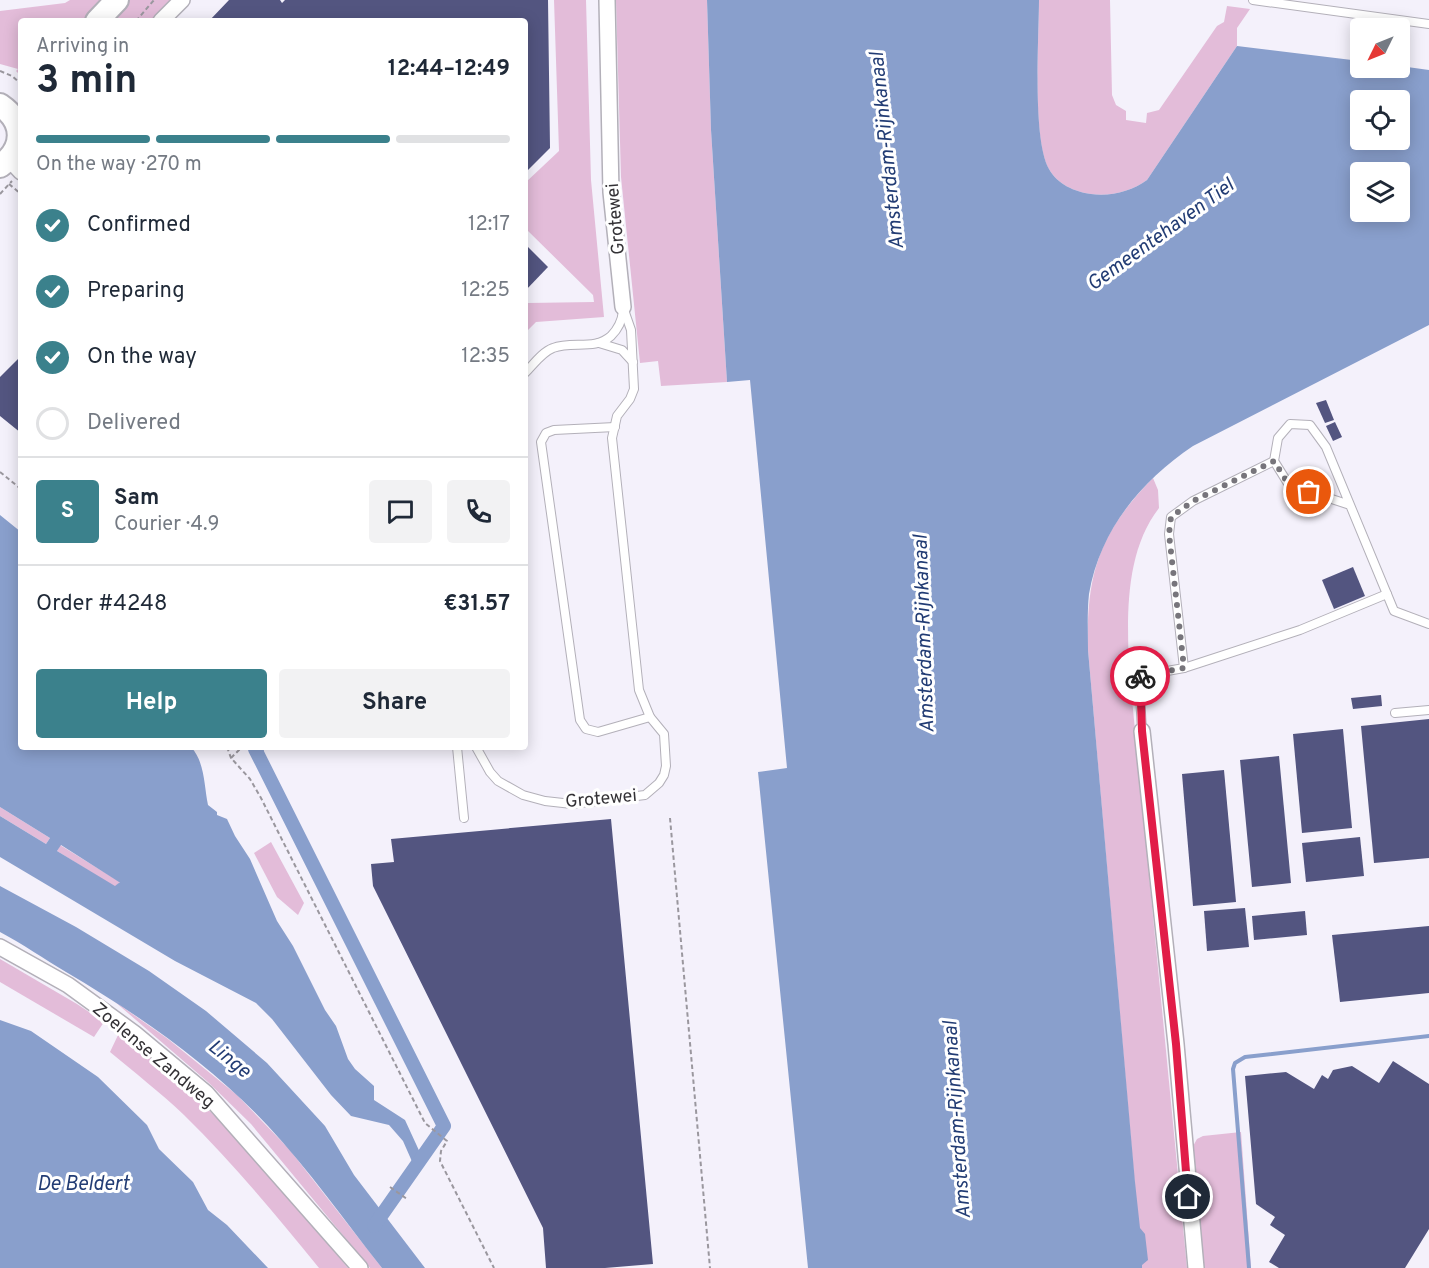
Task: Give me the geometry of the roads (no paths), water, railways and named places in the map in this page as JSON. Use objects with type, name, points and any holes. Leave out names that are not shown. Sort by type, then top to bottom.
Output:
[{"type":"street","points":[[100,18],[117,0]]},
{"type":"street","points":[[164,18],[182,0]]},
{"type":"street","name":"Grotewei","points":[[607,0],[611,192],[623,307]]},
{"type":"street","points":[[10,105],[18,129]]},
{"type":"street","points":[[11,172],[18,143]]},
{"type":"street","points":[[1142,731],[1176,1044],[1196,1268]]},
{"type":"street","name":"Zoelense Zandweg","points":[[0,947],[68,985],[134,1033],[206,1093],[360,1268]]},
{"type":"lane","points":[[1253,0],[1429,24]]},
{"type":"lane","name":"Grotewei","points":[[599,344],[607,339],[620,324],[623,307]]},
{"type":"lane","points":[[615,427],[554,430],[546,433],[541,442],[580,720],[586,729],[598,732],[650,717],[639,690],[612,438],[615,427],[617,416],[630,399],[634,389],[631,330],[623,307]]},
{"type":"lane","points":[[528,370],[551,349],[562,346],[599,344],[622,350],[634,363]]},
{"type":"lane","points":[[1350,505],[1289,485],[1274,461],[1278,438],[1290,424],[1310,425],[1326,447],[1394,611],[1429,624]]},
{"type":"lane","points":[[1184,668],[1169,534],[1171,517],[1193,501],[1274,461]]},
{"type":"lane","points":[[1142,731],[1139,676],[1184,668],[1300,630],[1387,594]]},
{"type":"lane","points":[[1395,713],[1429,710]]},
{"type":"lane","name":"Grotewei","points":[[478,750],[490,772],[508,788],[545,801],[572,804],[645,795],[664,775],[666,766],[664,734],[650,717]]},
{"type":"lane","points":[[457,750],[464,818]]},
{"type":"water","points":[[707,0],[1039,0],[1038,112],[1044,155],[1052,174],[1062,183],[1085,193],[1098,195],[1121,192],[1147,180],[1237,46],[1350,60],[1350,78],[1410,78],[1410,67],[1429,70],[1429,325],[1193,446],[1156,475],[1140,491],[1113,528],[1094,571],[1088,601],[1088,650],[1135,1182],[1140,1228],[1145,1234],[1148,1260],[1142,1268],[808,1268],[758,772],[787,768],[750,380],[727,382],[711,130]]},
{"type":"water","points":[[0,515],[18,530],[18,750],[194,750],[203,774],[208,805],[217,812],[217,815],[227,819],[250,859],[277,921],[336,1026],[348,1059],[355,1069],[374,1086],[374,1100],[405,1120],[422,1157],[414,1166],[403,1141],[389,1125],[351,1116],[331,1095],[272,1019],[256,1003],[175,961],[0,857],[0,816],[46,844],[50,838],[0,807]],"holes":[[[61,845],[120,882],[115,886],[57,851]]]},
{"type":"water","name":"Linge","points":[[0,886],[76,927],[149,971],[206,1011],[267,1063],[325,1126],[354,1175],[425,1268],[382,1268],[312,1178],[246,1103],[198,1061],[147,1023],[0,932]]},
{"type":"water","name":"De Beldert","points":[[0,1020],[31,1031],[98,1077],[147,1125],[159,1149],[193,1182],[208,1210],[227,1225],[268,1268],[0,1268]]},
{"type":"waterway","points":[[256,750],[444,1126],[374,1226]]},
{"type":"waterway","points":[[1249,1268],[1233,1069],[1235,1063],[1245,1057],[1429,1036]]},
{"type":"water label","name":"Amsterdam-Rijnkanaal","points":[[886,151]]},
{"type":"water label","name":"Gemeentehaven Tiel","points":[[1160,234]]},
{"type":"water label","name":"Amsterdam-Rijnkanaal","points":[[923,634]]},
{"type":"water label","name":"Amsterdam-Rijnkanaal","points":[[956,1120]]}]
